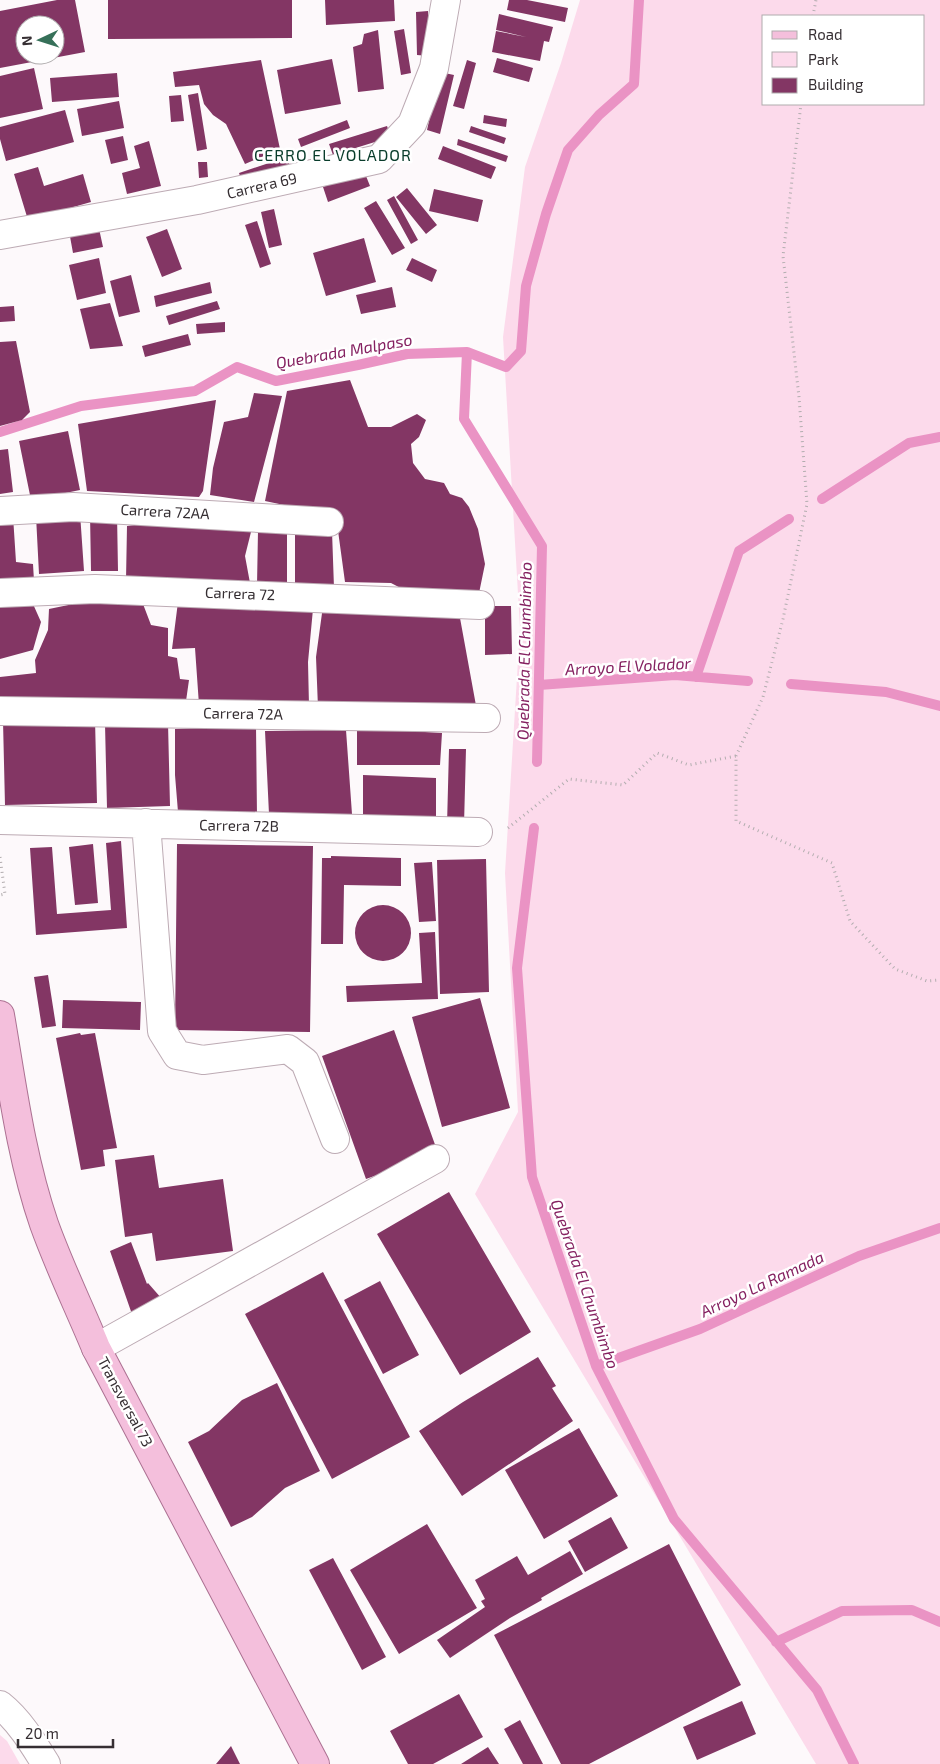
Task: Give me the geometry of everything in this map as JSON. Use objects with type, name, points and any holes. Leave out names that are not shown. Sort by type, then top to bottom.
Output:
[{"type":"main road","name":"Transversal 73","points":[[0,1015],[26,1160],[44,1224],[96,1348],[315,1764]]},
{"type":"street","name":"Carrera 69","points":[[0,235],[197,200],[379,159],[412,124],[434,68],[446,0]]},
{"type":"street","name":"Carrera 72AA","points":[[0,511],[73,507],[329,522]]},
{"type":"street","name":"Carrera 72","points":[[0,593],[95,589],[480,605]]},
{"type":"street","name":"Carrera 72A","points":[[0,710],[486,718]]},
{"type":"street","name":"Carrera 72B","points":[[0,820],[478,832]]},
{"type":"street","points":[[146,823],[162,1031],[177,1054],[203,1060],[288,1049],[305,1062],[335,1139]]},
{"type":"street","points":[[96,1348],[434,1159]]},
{"type":"street","points":[[0,1705],[8,1711],[40,1755]]},
{"type":"path","points":[[814,15],[816,0]]},
{"type":"path","points":[[801,105],[783,256],[799,396],[807,504],[783,619],[764,697],[736,756],[736,821],[832,863],[850,921],[895,969],[927,981],[940,980]]},
{"type":"path","points":[[478,832],[508,829],[569,779],[623,785],[657,753],[689,765],[736,756]]},
{"type":"path","points":[[0,857],[5,894],[0,895]]},
{"type":"green space","points":[[580,0],[940,0],[940,1764],[816,1764],[475,1194],[518,1112],[505,873],[520,628],[503,337],[525,167],[561,63]]},
{"type":"green space","points":[[0,1735],[7,1741],[20,1764],[0,1764]]},
{"type":"building","points":[[57,0],[75,0],[85,52],[65,56],[65,15],[15,15],[16,65],[0,68],[0,11]]},
{"type":"building","points":[[108,0],[292,0],[292,38],[108,39]]},
{"type":"building","points":[[325,0],[394,0],[395,21],[326,25]]},
{"type":"building","points":[[509,0],[527,0],[568,8],[565,22],[507,10]]},
{"type":"building","points":[[428,11],[429,56],[417,55],[416,12]]},
{"type":"building","points":[[499,14],[553,27],[549,42],[544,41],[540,61],[492,52],[496,31],[526,37],[496,30]]},
{"type":"building","points":[[404,29],[411,73],[401,75],[394,31]]},
{"type":"building","points":[[378,30],[384,89],[358,92],[353,47],[362,44],[364,34]]},
{"type":"building","points":[[497,58],[533,68],[529,82],[493,72]]},
{"type":"building","points":[[332,59],[341,104],[285,114],[277,70]]},
{"type":"building","points":[[261,60],[280,149],[245,164],[226,124],[213,115],[204,104],[199,85],[175,87],[173,72]]},
{"type":"building","points":[[467,60],[476,63],[464,109],[453,106]]},
{"type":"building","points":[[34,68],[43,109],[0,118],[0,76]]},
{"type":"building","points":[[440,72],[454,75],[440,134],[427,130]]},
{"type":"building","points":[[117,73],[119,97],[52,102],[50,78]]},
{"type":"building","points":[[198,93],[207,149],[197,151],[188,95]]},
{"type":"building","points":[[181,95],[184,121],[171,122],[169,96]]},
{"type":"building","points":[[119,101],[124,128],[82,136],[77,109]]},
{"type":"building","points":[[65,110],[74,142],[6,161],[0,139],[0,127]]},
{"type":"building","points":[[484,115],[507,119],[506,127],[483,123]]},
{"type":"building","points":[[347,120],[350,128],[301,147],[298,139]]},
{"type":"building","points":[[387,126],[391,137],[333,155],[329,144]]},
{"type":"building","points":[[471,126],[506,138],[504,144],[469,132]]},
{"type":"building","points":[[123,136],[128,160],[111,164],[105,140]]},
{"type":"building","points":[[458,139],[508,156],[506,162],[457,145]]},
{"type":"building","points":[[149,141],[161,186],[127,194],[122,173],[140,168],[134,146]]},
{"type":"building","points":[[443,146],[496,167],[491,179],[438,159]]},
{"type":"building","points":[[287,157],[291,169],[243,185],[239,173]]},
{"type":"building","points":[[198,162],[207,162],[208,177],[199,178]]},
{"type":"building","points":[[38,167],[44,186],[83,174],[91,202],[28,220],[14,174]]},
{"type":"building","points":[[364,171],[370,186],[328,202],[323,187]]},
{"type":"building","points":[[407,188],[437,225],[426,234],[396,197]]},
{"type":"building","points":[[434,189],[483,200],[478,222],[429,211]]},
{"type":"building","points":[[394,196],[418,240],[411,244],[387,200]]},
{"type":"building","points":[[376,201],[405,248],[392,255],[364,208]]},
{"type":"building","points":[[274,209],[282,245],[269,248],[261,212]]},
{"type":"building","points":[[257,221],[271,264],[260,268],[245,225]]},
{"type":"building","points":[[98,224],[103,247],[73,253],[69,231]]},
{"type":"building","points":[[167,229],[182,269],[162,277],[146,237]]},
{"type":"building","points":[[364,238],[376,282],[326,296],[313,253]]},
{"type":"building","points":[[99,258],[106,293],[77,300],[69,265]]},
{"type":"building","points":[[412,258],[437,270],[432,282],[406,270]]},
{"type":"building","points":[[131,275],[140,312],[119,317],[110,281]]},
{"type":"building","points":[[210,282],[212,293],[156,307],[154,296]]},
{"type":"building","points":[[392,287],[396,307],[361,314],[356,295]]},
{"type":"building","points":[[217,301],[220,309],[169,325],[166,316]]},
{"type":"building","points":[[110,303],[123,346],[90,349],[80,309]]},
{"type":"building","points":[[14,306],[15,321],[0,322],[0,307]]},
{"type":"building","points":[[225,322],[225,332],[197,334],[196,324]]},
{"type":"building","points":[[188,334],[191,345],[145,357],[142,346]]},
{"type":"building","points":[[16,341],[30,412],[22,420],[0,426],[0,342]]},
{"type":"building","points":[[350,380],[368,427],[391,427],[417,414],[426,420],[419,437],[411,444],[413,463],[425,479],[444,483],[450,494],[462,498],[469,507],[478,529],[485,564],[478,598],[416,596],[391,583],[345,582],[336,516],[265,501],[287,391]]},
{"type":"building","points":[[254,393],[282,396],[254,502],[210,495],[213,468],[224,422],[248,417]]},
{"type":"building","points":[[216,400],[203,491],[199,497],[87,491],[78,424]]},
{"type":"building","points":[[68,431],[80,490],[31,500],[19,441]]},
{"type":"building","points":[[8,449],[13,492],[0,494],[0,450]]},
{"type":"building","points":[[80,513],[84,571],[39,574],[36,516]]},
{"type":"building","points":[[90,514],[117,514],[118,571],[91,571]]},
{"type":"building","points":[[13,516],[16,562],[33,564],[34,581],[0,581],[0,518]]},
{"type":"building","points":[[171,520],[179,527],[252,528],[245,556],[250,583],[126,580],[127,526]]},
{"type":"building","points":[[258,531],[287,531],[287,586],[257,585]]},
{"type":"building","points":[[332,531],[334,588],[295,587],[295,534]]},
{"type":"building","points":[[103,601],[143,604],[151,625],[168,628],[168,656],[177,658],[180,679],[189,680],[186,701],[0,698],[0,677],[36,673],[35,660],[48,630],[49,609],[78,603]]},
{"type":"building","points":[[178,602],[313,609],[308,662],[309,706],[199,705],[195,648],[172,649]]},
{"type":"building","points":[[33,604],[41,622],[33,650],[0,659],[0,605]]},
{"type":"building","points":[[323,606],[460,618],[477,711],[318,708],[316,657]]},
{"type":"building","points":[[485,606],[511,606],[512,654],[485,655]]},
{"type":"building","points":[[95,719],[97,803],[5,805],[3,721]]},
{"type":"building","points":[[168,723],[170,806],[107,808],[105,724]]},
{"type":"building","points":[[256,726],[257,816],[178,812],[175,775],[175,729]]},
{"type":"building","points":[[357,728],[442,733],[440,765],[357,765]]},
{"type":"building","points":[[346,730],[352,814],[269,814],[265,731]]},
{"type":"building","points":[[449,749],[466,749],[464,825],[447,825]]},
{"type":"building","points":[[363,775],[436,778],[436,824],[363,827]]},
{"type":"building","points":[[121,841],[127,928],[36,935],[30,848],[52,847],[57,914],[111,910],[106,843]]},
{"type":"building","points":[[93,844],[98,903],[75,905],[69,847]]},
{"type":"building","points":[[177,844],[313,846],[310,1032],[175,1030]]},
{"type":"building","points":[[331,856],[401,858],[401,886],[344,885],[343,944],[321,944],[322,858],[331,858]]},
{"type":"building","points":[[486,859],[489,992],[440,994],[437,860]]},
{"type":"building","points":[[432,862],[436,921],[419,922],[414,863]]},
{"type":"building","points":[[383,905],[394,907],[403,913],[409,922],[411,933],[409,944],[403,953],[394,959],[383,961],[372,959],[363,953],[357,944],[355,933],[357,922],[363,913],[372,907]]},
{"type":"building","points":[[435,932],[438,999],[347,1002],[346,986],[422,983],[419,933]]},
{"type":"building","points":[[48,975],[56,1026],[42,1028],[34,977]]},
{"type":"building","points":[[480,998],[510,1108],[442,1127],[412,1017]]},
{"type":"building","points":[[63,1000],[141,1002],[140,1030],[62,1028]]},
{"type":"building","points":[[394,1030],[438,1153],[366,1179],[322,1056]]},
{"type":"building","points":[[80,1033],[81,1035],[95,1033],[117,1148],[103,1150],[105,1166],[81,1170],[56,1038]]},
{"type":"building","points":[[154,1155],[159,1188],[223,1179],[233,1251],[156,1261],[152,1233],[125,1237],[115,1160]]},
{"type":"building","points":[[449,1192],[531,1332],[460,1375],[377,1234]]},
{"type":"building","points":[[131,1242],[147,1284],[162,1299],[134,1320],[110,1251]]},
{"type":"building","points":[[323,1272],[410,1437],[332,1479],[245,1314]]},
{"type":"building","points":[[380,1281],[419,1355],[383,1374],[344,1300]]},
{"type":"building","points":[[538,1357],[556,1386],[552,1388],[573,1421],[462,1496],[419,1431]]},
{"type":"building","points":[[277,1383],[320,1471],[285,1488],[252,1517],[231,1527],[188,1442],[209,1431],[242,1400]]},
{"type":"building","points":[[579,1428],[618,1496],[544,1539],[505,1470]]},
{"type":"building","points":[[611,1517],[628,1548],[585,1572],[568,1541]]},
{"type":"building","points":[[427,1524],[477,1608],[399,1654],[350,1570]]},
{"type":"building","points":[[669,1544],[741,1685],[589,1764],[561,1764],[494,1635]]},
{"type":"building","points":[[570,1551],[583,1574],[541,1598],[542,1600],[510,1618],[450,1658],[437,1640],[485,1607],[481,1601],[485,1599],[475,1580],[517,1556],[528,1575]]},
{"type":"building","points":[[333,1558],[386,1657],[362,1670],[309,1570]]},
{"type":"building","points":[[459,1694],[483,1737],[433,1764],[408,1764],[390,1731]]},
{"type":"building","points":[[742,1701],[756,1734],[697,1760],[683,1727]]},
{"type":"building","points":[[520,1720],[543,1764],[523,1764],[504,1729]]},
{"type":"building","points":[[231,1746],[240,1764],[216,1764]]},
{"type":"building","points":[[488,1747],[499,1764],[461,1764]]},
{"type":"waterway","name":"Quebrada Malpaso","points":[[0,432],[81,406],[195,391],[237,367],[276,381],[407,354],[467,352],[506,367],[521,351],[526,286],[546,214],[568,150],[599,115],[634,84],[639,0]]},
{"type":"waterway","name":"Quebrada El Chumbimbo","points":[[467,352],[464,419],[542,546],[537,762]]},
{"type":"waterway","points":[[822,499],[909,443],[940,437]]},
{"type":"waterway","points":[[696,677],[739,551],[789,519]]},
{"type":"waterway","name":"Arroyo El Volador","points":[[539,685],[675,675],[748,681]]},
{"type":"waterway","name":"Arroyo El Volador","points":[[791,684],[886,692],[940,706]]},
{"type":"waterway","name":"Quebrada El Chumbimbo","points":[[534,828],[517,968],[532,1177],[596,1366],[674,1519],[817,1690],[854,1764]]},
{"type":"waterway","name":"Arroyo La Ramada","points":[[596,1366],[700,1329],[859,1256],[940,1228]]},
{"type":"waterway","points":[[776,1642],[842,1611],[912,1610],[940,1622]]},
{"type":"district","name":"CERRO EL VOLADOR","points":[[333,155]]}]
